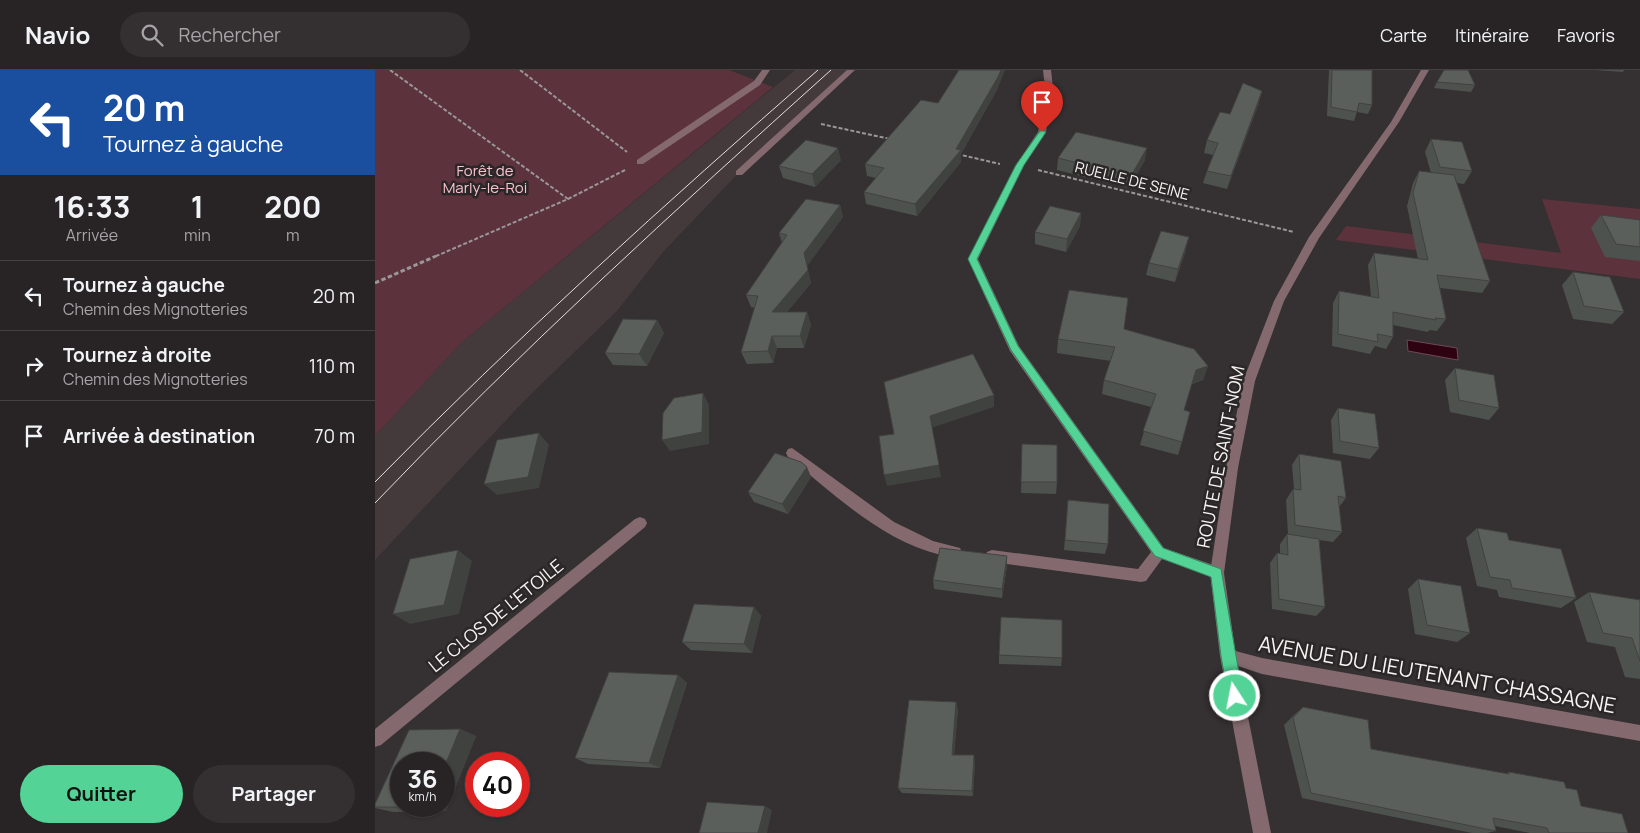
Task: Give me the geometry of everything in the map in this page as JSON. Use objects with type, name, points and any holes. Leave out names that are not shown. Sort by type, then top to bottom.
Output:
[{"type":"street","points":[[640,162],[757,82],[766,70]]},
{"type":"street","points":[[739,173],[851,70]]},
{"type":"street","points":[[1047,70],[1049,88],[1042,132],[1020,165],[973,259],[1014,348],[1159,552],[1217,573]]},
{"type":"street","name":"ROUTE DE SAINT-NOM","points":[[1262,833],[1228,656],[1217,573],[1232,468],[1249,381],[1279,301],[1314,237],[1395,122],[1425,70]]},
{"type":"street","points":[[791,453],[890,528],[939,550],[1141,576],[1159,552]]},
{"type":"street","name":"LE CLOS DE L'ETOILE","points":[[375,739],[640,523]]},
{"type":"street","name":"AVENUE DU LIEUTENANT CHASSAGNE","points":[[1228,656],[1262,666],[1640,733]]},
{"type":"path","points":[[390,70],[568,199]]},
{"type":"path","points":[[375,283],[568,199],[640,162],[520,70]]},
{"type":"path","points":[[797,119],[892,140]]},
{"type":"path","name":"RUELLE DE SEINE","points":[[950,152],[1007,165],[1020,165],[1314,237]]},
{"type":"shaded area","points":[[795,70],[852,70],[752,159],[664,251],[617,311],[525,400],[375,560],[375,436],[461,343]]},
{"type":"shaded area","points":[[1407,340],[1457,348],[1458,360],[1408,351]]},
{"type":"green space","name":"Forêt de Marly-le-Roi","points":[[375,70],[729,70],[773,87],[461,343],[375,436]]},
{"type":"green space","points":[[1542,199],[1640,209],[1640,279],[1336,240],[1346,226],[1561,253]]},
{"type":"building","points":[[959,70],[1001,70],[956,149],[961,150],[915,204],[864,192],[884,168],[865,164],[921,100],[938,103]]},
{"type":"building","points":[[1332,70],[1372,70],[1372,105],[1359,103],[1357,112],[1331,107]]},
{"type":"building","points":[[1444,70],[1468,70],[1475,85],[1437,82]]},
{"type":"building","points":[[1243,83],[1262,91],[1231,176],[1207,171],[1218,143],[1207,140],[1220,112],[1230,114]]},
{"type":"building","points":[[1076,132],[1147,148],[1131,176],[1058,158]]},
{"type":"building","points":[[1431,139],[1462,142],[1472,171],[1440,167]]},
{"type":"building","points":[[806,140],[838,148],[812,174],[779,166]]},
{"type":"building","points":[[1419,171],[1454,175],[1490,281],[1437,275],[1446,319],[1435,318],[1436,320],[1393,312],[1393,337],[1377,334],[1378,342],[1338,334],[1339,291],[1379,298],[1374,253],[1428,260],[1413,193]]},
{"type":"building","points":[[806,199],[840,205],[804,253],[808,270],[772,312],[807,312],[800,336],[772,336],[768,351],[741,352],[758,296],[746,295],[787,235],[779,233]]},
{"type":"building","points":[[1050,206],[1081,213],[1067,239],[1035,232]]},
{"type":"building","points":[[1601,215],[1640,220],[1640,247],[1616,244]]},
{"type":"building","points":[[1161,231],[1189,237],[1178,269],[1149,263]]},
{"type":"building","points":[[1573,272],[1610,277],[1624,312],[1584,306]]},
{"type":"building","points":[[1069,290],[1128,298],[1124,329],[1194,349],[1208,366],[1196,370],[1184,410],[1190,412],[1182,442],[1143,431],[1156,394],[1104,380],[1115,347],[1058,339]]},
{"type":"building","points":[[623,319],[657,320],[639,354],[605,353]]},
{"type":"building","points":[[973,354],[994,395],[930,416],[939,465],[884,475],[879,436],[894,434],[884,382]]},
{"type":"building","points":[[1455,368],[1494,375],[1499,408],[1459,400]]},
{"type":"building","points":[[703,393],[702,432],[662,440],[663,413],[674,398]]},
{"type":"building","points":[[1338,408],[1375,414],[1379,448],[1340,441]]},
{"type":"building","points":[[539,433],[528,477],[484,484],[497,440]]},
{"type":"building","points":[[1022,444],[1057,445],[1057,482],[1021,482]]},
{"type":"building","points":[[775,453],[801,462],[807,467],[782,504],[748,492]]},
{"type":"building","points":[[1299,454],[1341,461],[1346,498],[1338,496],[1342,532],[1295,525],[1293,489],[1301,490]]},
{"type":"building","points":[[1068,500],[1109,504],[1108,544],[1065,540]]},
{"type":"building","points":[[1477,528],[1507,533],[1509,540],[1561,549],[1576,598],[1512,588],[1510,580],[1490,577]]},
{"type":"building","points":[[1287,534],[1319,539],[1325,607],[1279,599],[1277,553],[1288,555]]},
{"type":"building","points":[[940,548],[1007,556],[1002,589],[933,580]]},
{"type":"building","points":[[458,550],[444,605],[393,614],[410,559]]},
{"type":"building","points":[[1418,579],[1461,586],[1470,633],[1427,625]]},
{"type":"building","points":[[1589,592],[1640,600],[1640,661],[1632,638],[1603,633]]},
{"type":"building","points":[[694,604],[754,607],[744,644],[682,642]]},
{"type":"building","points":[[1001,617],[1062,620],[1062,658],[999,655]]},
{"type":"building","points":[[609,672],[678,675],[649,763],[575,758]]},
{"type":"building","points":[[909,700],[956,702],[952,755],[974,755],[972,791],[898,788]]},
{"type":"building","points":[[1303,707],[1368,720],[1371,749],[1564,782],[1566,788],[1577,790],[1581,806],[1622,814],[1628,833],[1549,833],[1547,828],[1493,818],[1496,831],[1311,793],[1293,718]]},
{"type":"building","points":[[460,729],[451,752],[399,752],[409,730]]},
{"type":"building","points":[[390,771],[390,807],[375,807]]},
{"type":"building","points":[[707,802],[765,806],[758,833],[699,833]]},
{"type":"tram line","points":[[375,482],[537,323],[704,170],[818,70]]},
{"type":"tram line","points":[[375,503],[542,336],[656,228],[831,70]]},
{"type":"route","points":[[1042,132],[1020,165],[973,259],[1014,348],[1159,552],[1217,573],[1235,696]]}]
